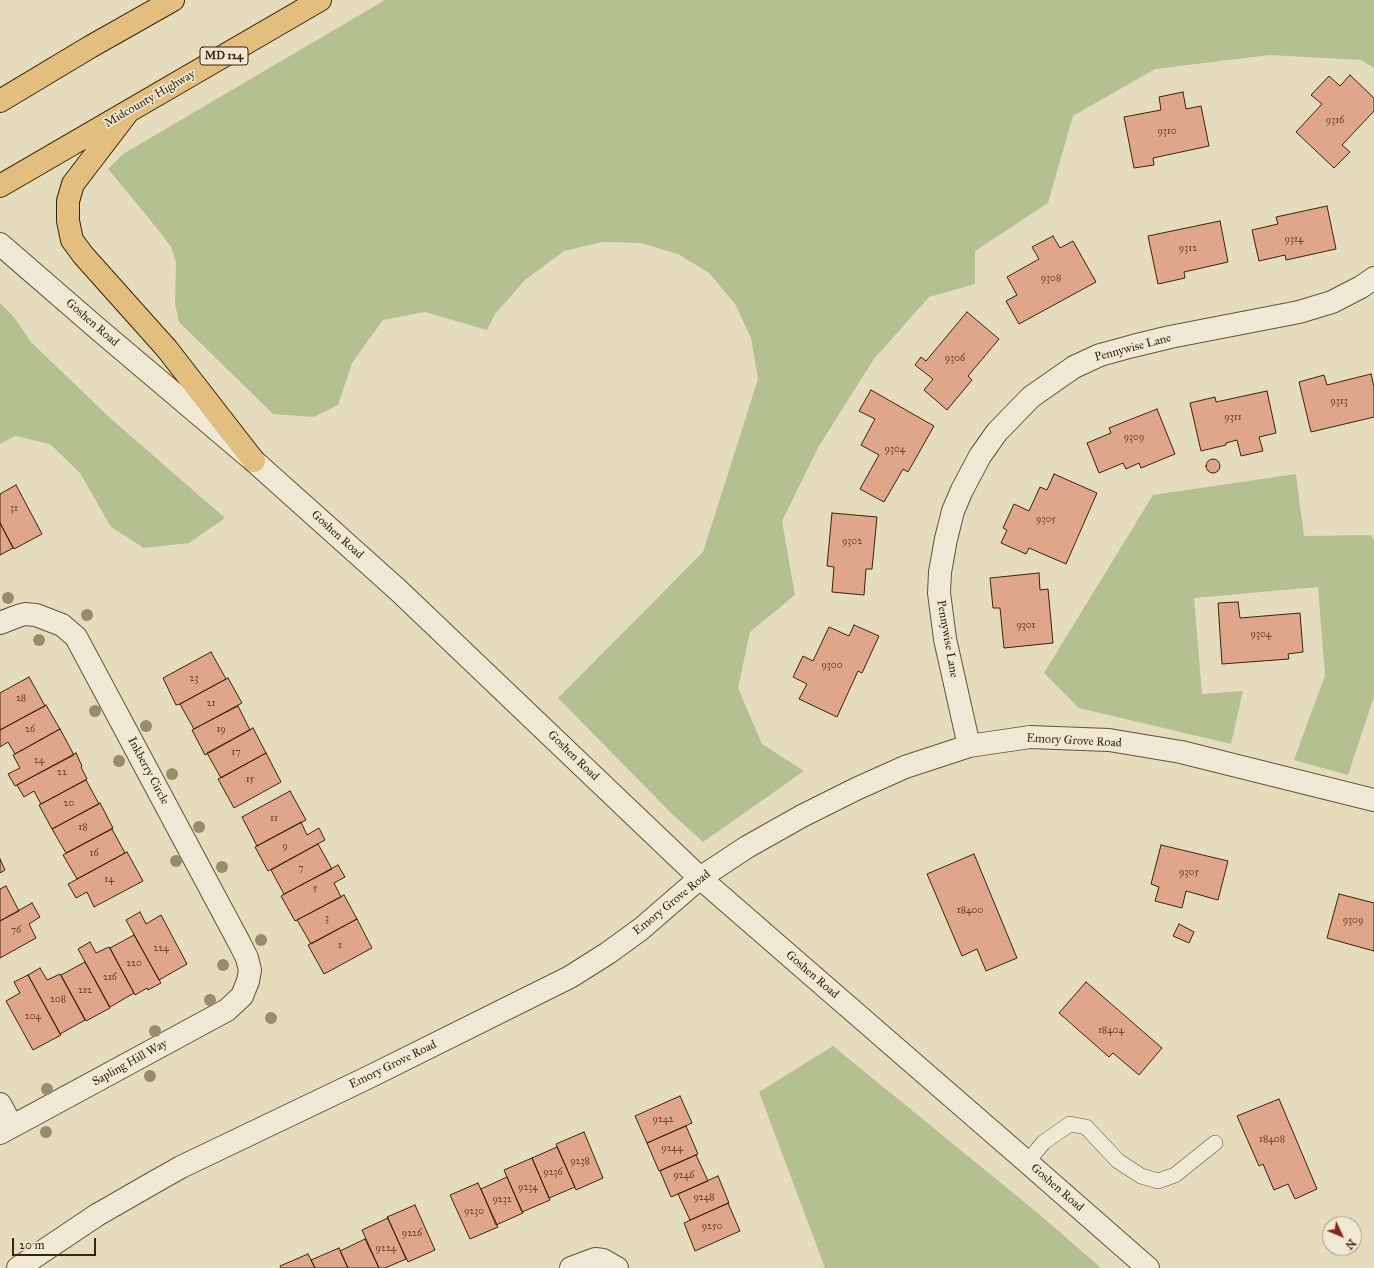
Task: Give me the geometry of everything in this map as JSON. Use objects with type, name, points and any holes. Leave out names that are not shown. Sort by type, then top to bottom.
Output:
[{"type":"main road","points":[[0,101],[90,47],[173,0]]},
{"type":"main road","name":"Midcounty Highway","points":[[0,186],[320,0]]},
{"type":"main road","points":[[128,112],[73,184],[68,201],[68,222],[72,240],[83,255],[167,349],[254,461]]},
{"type":"street","name":"Goshen Road","points":[[0,244],[254,461],[398,590],[700,878],[1148,1268]]},
{"type":"street","name":"Pennywise Lane","points":[[968,746],[945,639],[939,593],[940,572],[953,511],[980,456],[997,432],[1031,397],[1048,384],[1074,366],[1100,355],[1170,337],[1300,312],[1332,302],[1361,287],[1374,278]]},
{"type":"street","name":"Inkberry Circle","points":[[0,623],[25,614],[36,615],[62,625],[76,637],[247,958],[250,970],[248,981]]},
{"type":"street","name":"Emory Grove Road","points":[[18,1268],[97,1215],[176,1170],[367,1078],[570,977],[635,934],[700,878],[747,848],[802,816],[905,767],[968,746],[1030,737],[1109,740],[1181,752],[1374,800]]},
{"type":"street","name":"Sapling Hill Way","points":[[6,1130],[227,1010],[242,996],[248,981]]},
{"type":"street","points":[[0,1104],[6,1130]]},
{"type":"street","points":[[571,1268],[595,1260],[603,1260],[617,1268]]},
{"type":"lane","points":[[1028,1162],[1044,1142],[1070,1124],[1086,1127],[1118,1161],[1141,1176],[1158,1181],[1176,1175],[1215,1143]]},
{"type":"green space","points":[[385,0],[1374,0],[1374,68],[1361,60],[1270,55],[1155,69],[1073,116],[1048,203],[975,251],[975,284],[929,297],[874,359],[819,446],[782,521],[795,595],[750,632],[738,688],[762,744],[804,771],[703,842],[671,813],[558,698],[703,552],[758,379],[751,338],[735,304],[709,273],[678,254],[641,243],[602,242],[564,251],[525,280],[495,314],[487,330],[425,312],[383,320],[352,363],[338,405],[314,417],[273,414],[179,322],[175,304],[176,263],[171,247],[108,169],[123,154]]},
{"type":"green space","points":[[0,303],[14,317],[31,342],[109,417],[225,518],[189,543],[144,548],[111,527],[80,473],[50,444],[15,436],[0,444]]},
{"type":"green space","points":[[1296,474],[1304,536],[1371,535],[1374,540],[1374,696],[1348,775],[1294,760],[1325,675],[1318,587],[1194,598],[1202,694],[1243,691],[1231,744],[1079,708],[1044,673],[1153,495]]},
{"type":"green space","points":[[833,1046],[1039,1214],[1101,1268],[825,1268],[759,1092]]},
{"type":"building","points":[[1350,75],[1374,98],[1374,111],[1342,145],[1350,152],[1334,168],[1296,132],[1322,104],[1311,95],[1329,76],[1340,86]]},
{"type":"building","points":[[1183,92],[1186,109],[1201,106],[1209,146],[1153,158],[1154,165],[1134,168],[1124,117],[1161,110],[1159,97]]},
{"type":"building","points":[[1327,206],[1336,249],[1286,260],[1285,255],[1259,261],[1252,230],[1278,224],[1276,217]]},
{"type":"building","points":[[1220,221],[1228,262],[1184,272],[1185,278],[1158,284],[1148,236]]},
{"type":"building","points":[[1053,236],[1060,248],[1073,241],[1096,282],[1019,324],[1006,301],[1017,295],[1007,277],[1039,259],[1032,247]]},
{"type":"building","points":[[967,312],[999,339],[968,376],[972,380],[947,410],[924,390],[933,379],[915,365],[921,357],[926,361]]},
{"type":"building","points":[[1371,374],[1374,387],[1374,417],[1311,432],[1299,382],[1324,375],[1327,385]]},
{"type":"building","points":[[871,390],[934,426],[908,472],[903,469],[884,502],[860,489],[879,455],[861,445],[875,419],[859,411]]},
{"type":"building","points":[[1267,391],[1276,433],[1259,437],[1263,451],[1241,456],[1237,440],[1226,443],[1226,445],[1201,451],[1190,403],[1215,397],[1216,402]]},
{"type":"building","points":[[1157,409],[1175,454],[1141,468],[1139,463],[1126,469],[1123,463],[1099,473],[1087,443],[1111,433],[1109,428]]},
{"type":"building","points":[[1210,459],[1216,459],[1220,463],[1220,469],[1216,473],[1210,473],[1206,469],[1206,463]]},
{"type":"building","points":[[1054,474],[1097,493],[1066,564],[1029,548],[1026,554],[1001,543],[1007,530],[1003,528],[1014,504],[1029,511],[1040,487],[1047,490]]},
{"type":"building","points":[[16,485],[42,534],[14,549],[0,523],[0,494]]},
{"type":"building","points":[[832,513],[877,517],[872,569],[866,569],[864,595],[832,592],[834,567],[827,566]]},
{"type":"building","points":[[0,523],[13,548],[0,555]]},
{"type":"building","points":[[1039,573],[1040,590],[1048,589],[1053,643],[1004,648],[1000,608],[993,608],[990,578]]},
{"type":"building","points":[[1238,602],[1240,618],[1300,613],[1303,652],[1288,654],[1289,659],[1222,664],[1218,603]]},
{"type":"building","points":[[854,625],[879,636],[862,673],[858,671],[837,717],[799,699],[807,684],[793,677],[803,656],[813,661],[829,627],[849,636]]},
{"type":"building","points":[[211,652],[226,679],[176,705],[163,678]]},
{"type":"building","points":[[29,677],[45,706],[0,730],[0,693]]},
{"type":"building","points":[[228,678],[242,703],[194,729],[180,704]]},
{"type":"building","points":[[46,705],[60,729],[15,754],[8,742],[0,747],[0,730]]},
{"type":"building","points":[[238,706],[250,730],[205,755],[192,730]]},
{"type":"building","points":[[253,728],[266,753],[221,778],[207,753]]},
{"type":"building","points":[[60,729],[74,755],[15,786],[8,774],[20,768],[13,755]]},
{"type":"building","points":[[76,753],[87,779],[41,804],[34,791],[24,797],[17,785]]},
{"type":"building","points":[[266,753],[281,782],[234,808],[218,779]]},
{"type":"building","points":[[86,780],[99,804],[52,829],[39,805]]},
{"type":"building","points":[[290,791],[306,820],[257,846],[242,817]]},
{"type":"building","points":[[100,803],[113,828],[66,853],[52,829]]},
{"type":"building","points":[[301,822],[307,835],[319,828],[325,840],[268,871],[255,847]]},
{"type":"building","points":[[112,829],[125,853],[77,879],[63,855]]},
{"type":"building","points":[[318,844],[332,869],[284,894],[271,870]]},
{"type":"building","points":[[1161,845],[1228,861],[1218,900],[1186,891],[1182,908],[1155,901],[1159,887],[1151,884]]},
{"type":"building","points":[[127,852],[143,881],[94,907],[87,892],[76,898],[68,884]]},
{"type":"building","points":[[974,854],[1017,958],[986,971],[977,949],[962,956],[927,874]]},
{"type":"building","points":[[0,859],[5,870],[0,873]]},
{"type":"building","points":[[338,865],[345,877],[334,883],[341,897],[295,921],[281,896]]},
{"type":"building","points":[[6,886],[19,911],[0,921],[0,889]]},
{"type":"building","points":[[1339,894],[1374,903],[1374,951],[1327,938]]},
{"type":"building","points":[[344,895],[357,919],[311,944],[297,920]]},
{"type":"building","points":[[32,903],[40,917],[29,924],[36,938],[0,958],[0,921]]},
{"type":"building","points":[[140,912],[146,924],[161,915],[187,964],[159,980],[126,920]]},
{"type":"building","points":[[357,919],[372,948],[324,974],[308,945]]},
{"type":"building","points":[[1179,924],[1194,932],[1189,943],[1173,936]]},
{"type":"building","points":[[134,935],[161,983],[148,990],[147,988],[135,995],[110,948]]},
{"type":"building","points":[[90,942],[96,953],[109,947],[134,993],[110,1007],[78,949]]},
{"type":"building","points":[[85,962],[110,1008],[86,1021],[61,975]]},
{"type":"building","points":[[40,968],[47,980],[60,974],[85,1020],[60,1034],[28,975]]},
{"type":"building","points":[[28,975],[61,1035],[33,1050],[6,1001],[20,993],[14,982]]},
{"type":"building","points":[[1086,982],[1162,1048],[1139,1075],[1113,1053],[1109,1057],[1059,1013]]},
{"type":"building","points":[[680,1096],[692,1123],[647,1143],[635,1116]]},
{"type":"building","points":[[1279,1099],[1317,1189],[1295,1199],[1288,1184],[1274,1190],[1263,1164],[1259,1166],[1237,1116]]},
{"type":"building","points":[[686,1126],[698,1154],[659,1171],[647,1143]]},
{"type":"building","points":[[584,1132],[603,1178],[576,1190],[556,1144]]},
{"type":"building","points":[[557,1147],[575,1187],[549,1198],[532,1158]]},
{"type":"building","points":[[696,1155],[708,1181],[671,1197],[660,1171]]},
{"type":"building","points":[[532,1158],[550,1200],[522,1212],[504,1170]]},
{"type":"building","points":[[718,1176],[729,1203],[690,1220],[678,1194]]},
{"type":"building","points":[[507,1177],[523,1213],[496,1225],[481,1189]]},
{"type":"building","points":[[478,1183],[498,1227],[470,1239],[450,1195]]},
{"type":"building","points":[[728,1203],[740,1231],[695,1251],[684,1223]]},
{"type":"building","points":[[415,1205],[435,1250],[408,1262],[387,1217]]},
{"type":"building","points":[[388,1218],[406,1259],[385,1268],[379,1268],[362,1230]]},
{"type":"building","points":[[365,1239],[379,1268],[348,1268],[340,1251]]},
{"type":"building","points":[[339,1248],[348,1268],[315,1268],[311,1260]]},
{"type":"building","points":[[308,1254],[315,1268],[281,1268],[280,1266]]}]
